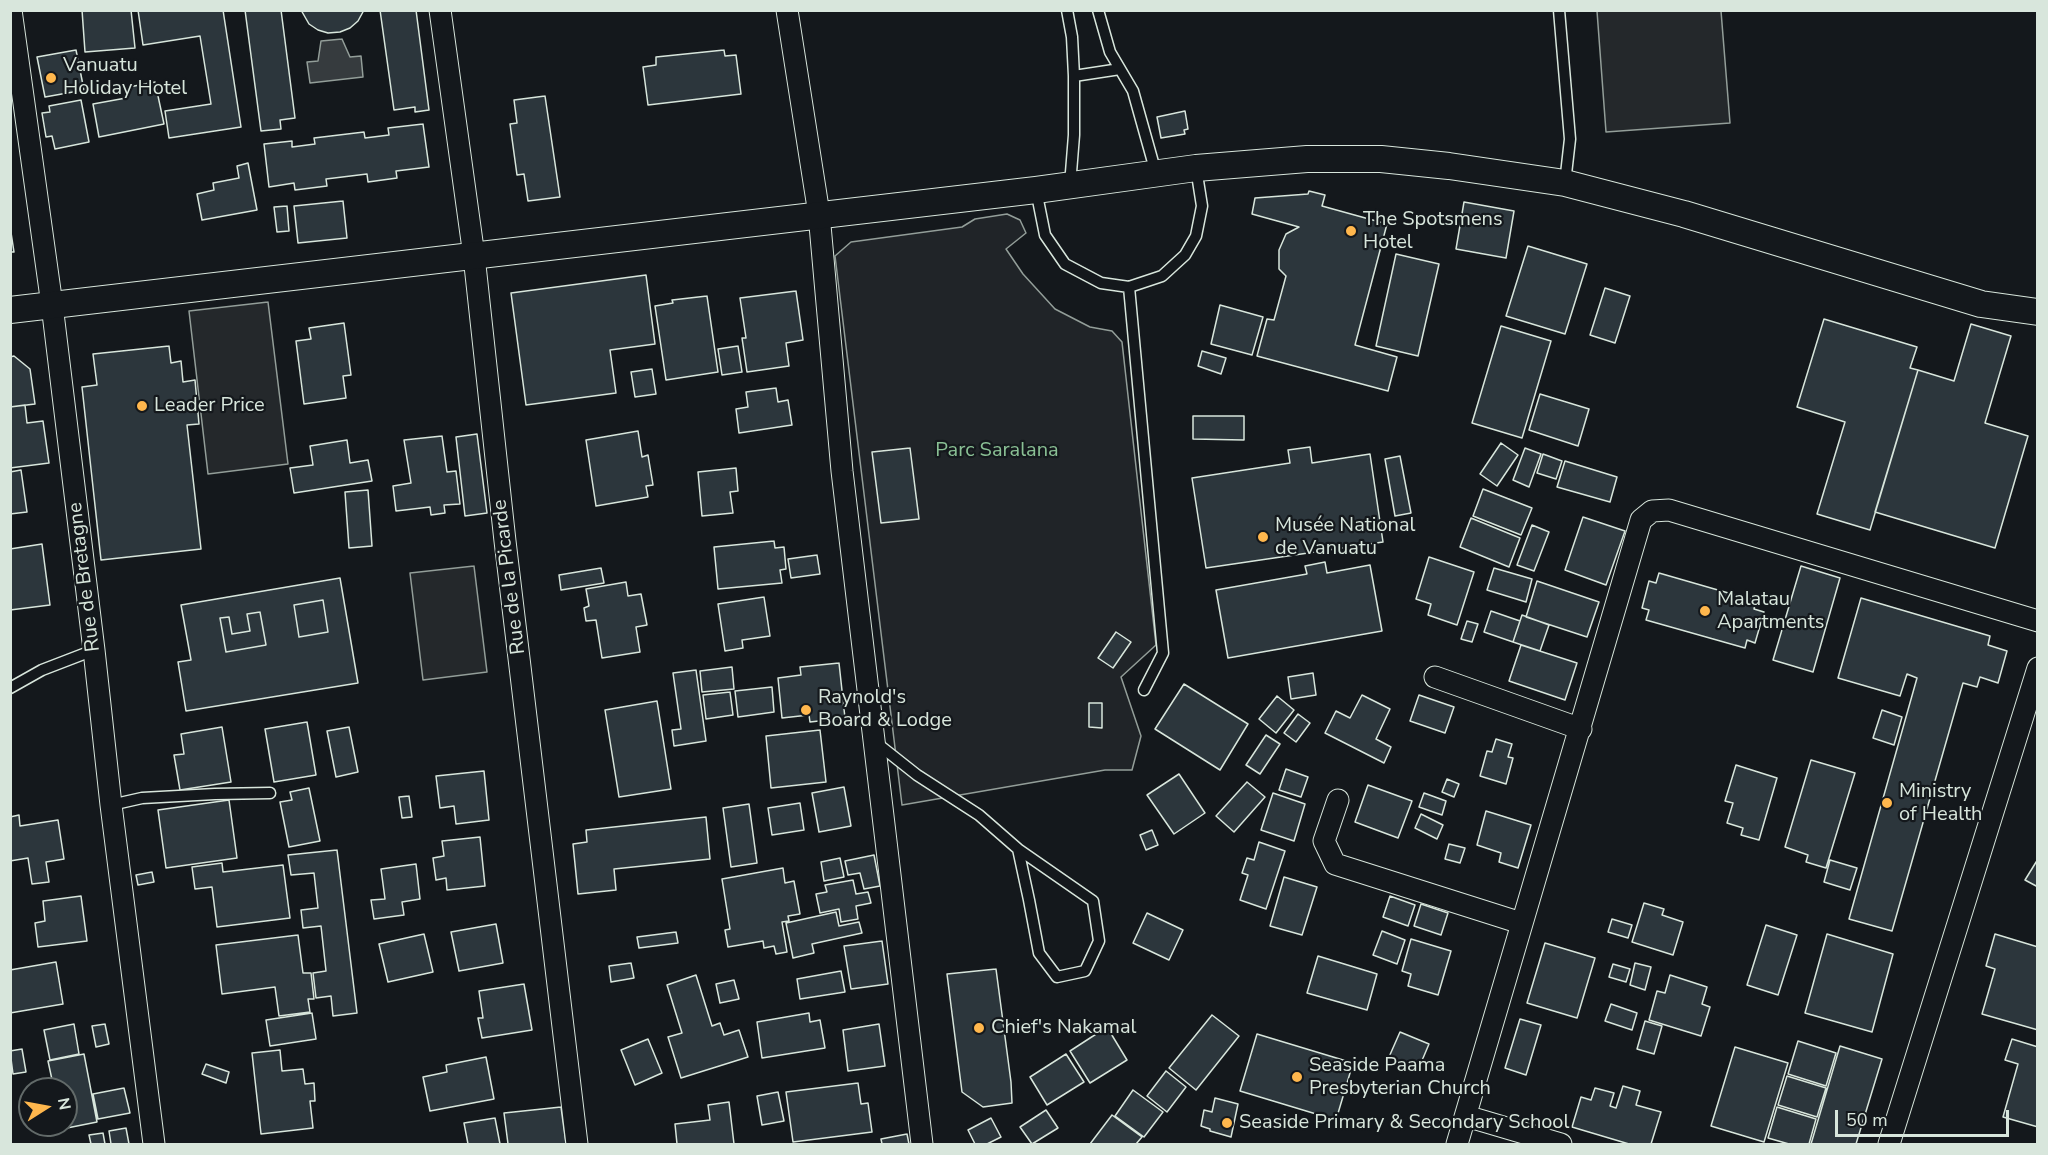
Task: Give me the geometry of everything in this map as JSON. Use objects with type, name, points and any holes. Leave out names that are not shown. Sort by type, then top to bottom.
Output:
[{"type":"street","name":"Rue de Bretagne","points":[[11,10],[52,305],[154,1144]]},
{"type":"street","name":"Rue de la Picarde","points":[[440,10],[474,256],[576,1144]]},
{"type":"street","points":[[787,10],[819,214],[842,471],[922,1144]]},
{"type":"street","points":[[10,310],[1036,190],[1196,168],[1307,159],[1381,159],[1449,166],[1564,183],[1684,214],[1981,304],[2037,330]]},
{"type":"street","points":[[1981,304],[2037,312]]},
{"type":"street","points":[[1457,1144],[1641,520],[1652,511],[1669,510],[2037,621]]},
{"type":"street","points":[[1889,1144],[2037,668]]},
{"type":"street","points":[[1435,677],[1581,729]]},
{"type":"street","points":[[1338,800],[1324,841],[1335,864],[1521,923]]},
{"type":"street","points":[[1466,1116],[1561,1144]]},
{"type":"lane","points":[[1067,10],[1072,37],[1074,76],[1074,135],[1070,185]]},
{"type":"lane","points":[[1098,10],[1110,52],[1132,91],[1156,174]]},
{"type":"lane","points":[[1559,10],[1570,139],[1564,183]]},
{"type":"lane","points":[[1074,76],[1120,69]]},
{"type":"lane","points":[[1036,190],[1045,235],[1065,264],[1101,283],[1129,287],[1162,276],[1185,255],[1196,236],[1202,206],[1196,168]]},
{"type":"lane","points":[[1129,287],[1163,653],[1144,690]]},
{"type":"lane","points":[[10,688],[42,670],[94,650]]},
{"type":"lane","points":[[874,741],[917,775],[979,814],[1018,849],[1092,901],[1100,941],[1084,971],[1057,977],[1039,953],[1018,849]]},
{"type":"lane","points":[[111,805],[142,798],[270,793]]},
{"type":"green space","name":"Parc Saralana","points":[[1007,214],[1020,220],[1026,233],[1006,249],[1023,274],[1055,309],[1090,327],[1112,331],[1122,342],[1156,645],[1121,677],[1141,736],[1132,770],[1105,770],[902,805],[835,256],[851,242],[962,227],[975,219]]},
{"type":"shaded area","points":[[1597,11],[1721,11],[1730,123],[1606,132]]},
{"type":"shaded area","points":[[342,39],[350,57],[361,56],[363,77],[310,83],[307,62],[318,61],[321,41]]},
{"type":"shaded area","points":[[268,302],[288,464],[208,474],[189,311]]},
{"type":"shaded area","points":[[474,566],[487,672],[423,680],[410,573]]},
{"type":"building","points":[[82,10],[131,10],[135,48],[85,52]]},
{"type":"building","points":[[138,10],[223,10],[241,127],[169,138],[165,111],[211,104],[200,36],[143,45]]},
{"type":"building","points":[[245,10],[281,10],[295,118],[280,120],[281,129],[261,131]]},
{"type":"building","points":[[301,10],[364,10],[358,21],[350,28],[328,33],[309,24]]},
{"type":"building","points":[[380,10],[416,10],[429,110],[415,112],[415,107],[394,110]]},
{"type":"building","points":[[76,50],[84,90],[45,97],[37,57]]},
{"type":"building","points":[[724,50],[725,56],[736,55],[741,94],[648,105],[643,67],[656,65],[656,57]]},
{"type":"building","points":[[155,82],[164,124],[99,137],[93,104],[126,98],[124,88]]},
{"type":"building","points":[[545,96],[560,197],[528,201],[524,174],[517,175],[510,124],[517,123],[514,100]]},
{"type":"building","points":[[81,100],[89,142],[55,149],[52,136],[46,137],[42,113],[50,112],[49,106]]},
{"type":"building","points":[[1185,111],[1188,129],[1184,130],[1185,134],[1161,138],[1157,117]]},
{"type":"building","points":[[423,124],[429,167],[396,171],[397,178],[368,182],[367,174],[326,179],[327,186],[295,190],[294,183],[269,187],[264,144],[292,141],[292,147],[315,144],[314,138],[364,132],[365,138],[389,135],[388,128]]},
{"type":"building","points":[[248,163],[257,210],[202,220],[197,194],[214,190],[213,183],[239,178],[237,166]]},
{"type":"building","points":[[1309,191],[1325,195],[1322,206],[1387,224],[1355,345],[1397,357],[1388,391],[1257,356],[1267,319],[1274,320],[1286,276],[1279,269],[1279,250],[1286,234],[1299,227],[1252,214],[1255,198],[1308,194]]},
{"type":"building","points":[[343,201],[347,238],[298,243],[294,206]]},
{"type":"building","points":[[1464,202],[1514,211],[1506,258],[1456,249]]},
{"type":"building","points":[[287,206],[289,231],[277,232],[274,207]]},
{"type":"building","points":[[10,226],[14,252],[10,252]]},
{"type":"building","points":[[1528,246],[1587,264],[1565,334],[1506,316]]},
{"type":"building","points":[[1396,254],[1439,264],[1418,356],[1376,346]]},
{"type":"building","points":[[646,275],[655,344],[610,350],[616,393],[526,405],[511,293]]},
{"type":"building","points":[[1605,288],[1630,296],[1615,343],[1590,335]]},
{"type":"building","points":[[796,291],[803,340],[786,343],[789,366],[747,372],[742,338],[746,338],[740,298]]},
{"type":"building","points":[[707,296],[718,372],[666,380],[655,306],[673,303],[672,300]]},
{"type":"building","points":[[1220,305],[1263,317],[1252,355],[1211,344]]},
{"type":"building","points":[[1824,319],[1917,347],[1910,368],[1918,370],[1870,530],[1817,514],[1845,422],[1797,407]]},
{"type":"building","points":[[344,323],[351,375],[343,376],[346,398],[304,404],[296,341],[311,339],[309,328]]},
{"type":"building","points":[[1971,324],[2011,336],[1985,423],[2028,436],[1995,548],[1875,512],[1918,370],[1954,381]]},
{"type":"building","points":[[1501,326],[1551,341],[1522,438],[1472,423]]},
{"type":"building","points":[[169,346],[171,363],[181,361],[183,382],[195,380],[199,424],[187,425],[201,549],[101,560],[82,387],[97,385],[93,354]]},
{"type":"building","points":[[738,346],[742,372],[722,375],[718,349]]},
{"type":"building","points":[[1202,351],[1226,358],[1221,374],[1198,366]]},
{"type":"building","points":[[14,356],[30,369],[35,404],[10,407],[10,357]]},
{"type":"building","points":[[652,369],[656,394],[635,397],[631,372]]},
{"type":"building","points":[[776,388],[778,402],[788,400],[792,425],[739,433],[736,409],[748,407],[746,392]]},
{"type":"building","points":[[1540,394],[1589,409],[1578,446],[1529,430]]},
{"type":"building","points":[[25,405],[27,423],[43,421],[49,463],[10,468],[10,407]]},
{"type":"building","points":[[1193,416],[1244,416],[1244,440],[1193,439]]},
{"type":"building","points":[[638,431],[642,457],[648,455],[653,485],[646,486],[648,497],[596,506],[586,440]]},
{"type":"building","points":[[477,434],[487,513],[465,516],[456,437]]},
{"type":"building","points":[[442,436],[447,472],[456,471],[460,504],[444,505],[445,513],[431,515],[430,507],[396,511],[393,486],[411,483],[404,440]]},
{"type":"building","points":[[347,440],[350,463],[368,460],[372,481],[294,493],[290,468],[313,465],[310,446]]},
{"type":"building","points":[[1501,443],[1518,455],[1497,486],[1480,474]]},
{"type":"building","points":[[1310,447],[1312,463],[1370,454],[1383,542],[1206,568],[1192,478],[1290,463],[1288,450]]},
{"type":"building","points":[[910,448],[919,519],[881,523],[872,452]]},
{"type":"building","points":[[1525,448],[1541,454],[1529,487],[1513,480]]},
{"type":"building","points":[[1543,454],[1562,461],[1556,479],[1537,473]]},
{"type":"building","points":[[1400,456],[1411,513],[1395,516],[1385,459]]},
{"type":"building","points":[[1565,461],[1617,477],[1610,502],[1557,487]]},
{"type":"building","points":[[736,468],[738,491],[730,492],[733,513],[702,516],[698,472]]},
{"type":"building","points":[[21,470],[27,512],[10,514],[10,472]]},
{"type":"building","points":[[1483,489],[1532,508],[1521,535],[1473,516]]},
{"type":"building","points":[[368,490],[372,546],[349,548],[345,492]]},
{"type":"building","points":[[1583,517],[1625,531],[1606,585],[1565,570]]},
{"type":"building","points":[[1471,518],[1520,538],[1509,567],[1460,547]]},
{"type":"building","points":[[1532,525],[1549,532],[1534,571],[1517,565]]},
{"type":"building","points":[[774,541],[775,548],[784,547],[786,569],[780,570],[782,583],[718,589],[714,547]]},
{"type":"building","points":[[42,544],[50,605],[10,610],[10,549]]},
{"type":"building","points":[[817,555],[820,574],[791,578],[788,559]]},
{"type":"building","points":[[1429,557],[1474,572],[1457,625],[1428,615],[1431,604],[1416,599]]},
{"type":"building","points":[[1325,562],[1327,573],[1370,565],[1382,631],[1228,658],[1216,590],[1307,574],[1305,566]]},
{"type":"building","points":[[1801,566],[1840,578],[1813,672],[1773,660]]},
{"type":"building","points":[[601,568],[604,583],[561,590],[559,575]]},
{"type":"building","points":[[1494,568],[1532,579],[1526,602],[1487,590]]},
{"type":"building","name":"Malatau Apartments","points":[[1659,573],[1756,601],[1754,609],[1764,612],[1755,643],[1747,640],[1745,648],[1646,620],[1649,610],[1642,608],[1649,581],[1656,583]]},
{"type":"building","points":[[340,578],[358,683],[186,711],[178,662],[191,660],[181,605]],"holes":[[[323,600],[328,632],[299,637],[294,605]],[[260,612],[266,645],[226,652],[220,618],[229,617],[232,634],[250,631],[247,614]]]},
{"type":"building","points":[[1537,581],[1599,602],[1587,637],[1526,617]]},
{"type":"building","points":[[626,582],[628,596],[641,594],[647,625],[636,627],[640,652],[602,658],[596,620],[586,621],[584,608],[589,606],[586,589]]},
{"type":"building","points":[[764,597],[770,636],[742,640],[743,648],[725,651],[718,604]]},
{"type":"building","points":[[1861,598],[1990,636],[1988,645],[2007,651],[1998,683],[1980,677],[1977,687],[1963,683],[1892,931],[1849,919],[1917,678],[1907,674],[1900,696],[1838,678]]},
{"type":"building","points":[[323,600],[328,632],[299,637],[294,605]]},
{"type":"building","points":[[1491,611],[1520,621],[1513,642],[1484,632]]},
{"type":"building","points":[[260,612],[266,645],[226,652],[220,618],[229,617],[232,634],[250,631],[247,614]]},
{"type":"building","points":[[1522,615],[1549,625],[1540,651],[1513,642]]},
{"type":"building","points":[[1467,621],[1478,624],[1472,642],[1461,639]]},
{"type":"building","points":[[1116,632],[1131,642],[1113,668],[1098,658]]},
{"type":"building","points":[[1521,645],[1577,663],[1565,700],[1509,681]]},
{"type":"building","points":[[839,663],[845,718],[810,722],[809,715],[782,718],[778,678],[801,675],[800,667]]},
{"type":"building","points":[[732,667],[734,689],[702,692],[700,671]]},
{"type":"building","points":[[696,670],[706,741],[674,746],[672,730],[681,729],[673,673]]},
{"type":"building","points":[[1313,673],[1316,695],[1291,699],[1288,677]]},
{"type":"building","points":[[1184,684],[1248,724],[1220,770],[1155,729]]},
{"type":"building","points":[[772,687],[774,712],[738,717],[735,691]]},
{"type":"building","points":[[730,692],[733,715],[706,719],[703,695]]},
{"type":"building","points":[[1362,695],[1390,709],[1376,739],[1391,747],[1384,763],[1325,733],[1336,711],[1350,718]]},
{"type":"building","points":[[1419,695],[1454,707],[1445,733],[1410,721]]},
{"type":"building","points":[[1277,696],[1294,710],[1276,733],[1259,719]]},
{"type":"building","points":[[657,701],[671,789],[619,797],[605,710]]},
{"type":"building","points":[[1089,703],[1102,703],[1102,728],[1089,727]]},
{"type":"building","points":[[1882,710],[1902,717],[1894,745],[1873,738]]},
{"type":"building","points":[[1298,714],[1310,723],[1296,742],[1284,733]]},
{"type":"building","points":[[307,722],[316,775],[274,782],[265,729]]},
{"type":"building","points":[[222,727],[231,782],[180,790],[174,755],[184,754],[181,734]]},
{"type":"building","points":[[349,727],[358,772],[336,777],[327,731]]},
{"type":"building","points":[[820,730],[826,782],[771,788],[766,736]]},
{"type":"building","points":[[1266,735],[1280,744],[1260,774],[1246,765]]},
{"type":"building","points":[[1496,739],[1512,744],[1508,757],[1513,758],[1506,784],[1480,776],[1487,751],[1492,752]]},
{"type":"building","points":[[1811,760],[1855,773],[1826,868],[1806,862],[1808,855],[1785,847]]},
{"type":"building","points":[[1736,765],[1777,778],[1759,840],[1741,835],[1743,828],[1727,823],[1733,803],[1725,801]]},
{"type":"building","points":[[1286,769],[1308,777],[1301,797],[1279,790]]},
{"type":"building","points":[[484,771],[489,820],[456,824],[454,806],[440,808],[436,776]]},
{"type":"building","points":[[1179,774],[1205,813],[1174,834],[1147,795]]},
{"type":"building","points":[[1447,779],[1459,784],[1454,797],[1442,792]]},
{"type":"building","points":[[1247,782],[1265,797],[1234,832],[1216,816]]},
{"type":"building","points":[[1368,785],[1412,801],[1398,838],[1355,822]]},
{"type":"building","points":[[844,787],[851,826],[819,832],[812,793]]},
{"type":"building","points":[[309,788],[320,841],[289,847],[280,802],[292,800],[290,792]]},
{"type":"building","points":[[1273,793],[1305,804],[1294,841],[1261,830]]},
{"type":"building","points":[[1424,793],[1446,801],[1442,815],[1419,807]]},
{"type":"building","points":[[409,796],[412,817],[402,818],[399,797]]},
{"type":"building","points":[[229,800],[237,858],[166,868],[158,810]]},
{"type":"building","points":[[800,803],[804,830],[772,835],[768,808]]},
{"type":"building","points":[[749,804],[757,863],[731,867],[723,808]]},
{"type":"building","points":[[1486,811],[1531,825],[1518,868],[1499,862],[1501,853],[1477,845]]},
{"type":"building","points":[[1421,814],[1443,825],[1437,839],[1415,828]]},
{"type":"building","points":[[19,815],[20,826],[58,820],[64,859],[46,862],[49,882],[32,884],[28,858],[10,861],[10,817]]},
{"type":"building","points":[[706,817],[710,859],[614,869],[616,890],[578,894],[573,844],[587,842],[586,830]]},
{"type":"building","points":[[1152,830],[1158,845],[1146,850],[1140,835]]},
{"type":"building","points":[[480,837],[485,886],[447,890],[446,878],[436,880],[433,858],[444,856],[442,841]]},
{"type":"building","points":[[1259,842],[1285,851],[1266,909],[1240,900],[1248,875],[1242,873],[1247,858],[1254,860]]},
{"type":"building","points":[[1449,844],[1465,848],[1460,863],[1445,859]]},
{"type":"building","points":[[337,850],[357,1013],[333,1016],[331,996],[316,998],[313,973],[326,971],[321,926],[303,928],[301,910],[318,908],[314,873],[291,875],[288,855]]},
{"type":"building","points":[[874,855],[880,886],[864,889],[860,873],[848,875],[845,861]]},
{"type":"building","points":[[840,858],[844,877],[824,881],[821,862]]},
{"type":"building","points":[[2038,859],[2038,887],[2025,880]]},
{"type":"building","points":[[1830,860],[1857,868],[1850,890],[1824,882]]},
{"type":"building","points":[[222,863],[223,872],[283,865],[290,918],[217,927],[212,887],[195,889],[192,867]]},
{"type":"building","points":[[416,864],[420,899],[402,902],[404,915],[374,919],[371,900],[385,899],[381,869]]},
{"type":"building","points":[[783,868],[785,883],[794,881],[800,914],[788,916],[789,921],[782,922],[787,952],[776,954],[774,946],[764,948],[763,941],[728,947],[725,930],[730,929],[722,879]]},
{"type":"building","points":[[152,872],[154,882],[138,885],[136,875]]},
{"type":"building","points":[[1284,877],[1317,887],[1302,935],[1270,926]]},
{"type":"building","points":[[853,880],[856,894],[868,892],[871,903],[856,906],[858,919],[841,922],[839,909],[820,913],[816,894],[827,892],[825,885]]},
{"type":"building","points":[[81,896],[87,941],[38,947],[35,923],[45,921],[43,901]]},
{"type":"building","points":[[1390,896],[1415,905],[1408,926],[1383,917]]},
{"type":"building","points":[[1644,903],[1664,909],[1662,915],[1683,922],[1673,955],[1632,942]]},
{"type":"building","points":[[1421,904],[1448,913],[1441,935],[1414,926]]},
{"type":"building","points":[[836,912],[839,926],[859,922],[862,933],[812,944],[814,953],[793,958],[786,923]]},
{"type":"building","points":[[1147,913],[1183,930],[1169,960],[1133,943]]},
{"type":"building","points":[[1612,919],[1632,925],[1628,938],[1608,932]]},
{"type":"building","points":[[496,924],[503,963],[459,971],[451,932]]},
{"type":"building","points":[[1766,925],[1797,935],[1778,995],[1747,985]]},
{"type":"building","points":[[1382,931],[1405,940],[1397,964],[1373,955]]},
{"type":"building","points":[[676,932],[678,943],[639,948],[637,937]]},
{"type":"building","points":[[424,934],[433,972],[388,982],[379,944]]},
{"type":"building","points":[[1827,934],[1893,954],[1872,1032],[1805,1013]]},
{"type":"building","points":[[1995,934],[2038,947],[2038,1030],[1982,1014],[1995,969],[1986,966]]},
{"type":"building","points":[[298,935],[303,973],[311,973],[314,999],[308,999],[310,1012],[279,1016],[275,987],[222,994],[216,945]]},
{"type":"building","points":[[1411,939],[1451,951],[1438,995],[1408,986],[1411,974],[1402,971]]},
{"type":"building","points":[[882,941],[888,984],[851,989],[844,946]]},
{"type":"building","points":[[1545,943],[1595,958],[1577,1018],[1527,1003]]},
{"type":"building","points":[[1318,956],[1377,974],[1367,1010],[1307,993]]},
{"type":"building","points":[[56,962],[63,1004],[10,1013],[10,970]]},
{"type":"building","points":[[631,963],[634,978],[611,982],[609,966]]},
{"type":"building","points":[[1635,963],[1651,967],[1645,990],[1630,985]]},
{"type":"building","points":[[1613,964],[1630,969],[1626,982],[1609,977]]},
{"type":"building","name":"Chief's Nakamal","points":[[996,969],[1012,1103],[983,1107],[962,1092],[947,974]]},
{"type":"building","points":[[841,971],[845,992],[800,999],[797,979]]},
{"type":"building","points":[[696,975],[712,1026],[720,1023],[724,1035],[739,1030],[748,1057],[681,1078],[668,1037],[682,1033],[667,985]]},
{"type":"building","points":[[1670,975],[1707,987],[1702,1004],[1710,1007],[1701,1036],[1649,1020],[1657,991],[1665,993]]},
{"type":"building","points":[[734,980],[739,999],[720,1003],[716,984]]},
{"type":"building","points":[[524,984],[532,1030],[482,1038],[478,1018],[483,1018],[479,991]]},
{"type":"building","points":[[1611,1004],[1637,1013],[1632,1030],[1605,1021]]},
{"type":"building","points":[[312,1013],[316,1039],[270,1046],[266,1020]]},
{"type":"building","points":[[809,1013],[810,1022],[820,1020],[825,1048],[762,1058],[757,1022]]},
{"type":"building","points":[[1212,1015],[1239,1036],[1196,1090],[1169,1068]]},
{"type":"building","points":[[1520,1019],[1541,1025],[1526,1075],[1505,1068]]},
{"type":"building","points":[[1645,1021],[1662,1026],[1654,1054],[1637,1049]]},
{"type":"building","points":[[74,1024],[79,1054],[50,1060],[44,1030]]},
{"type":"building","points":[[105,1024],[109,1044],[96,1047],[92,1026]]},
{"type":"building","points":[[879,1024],[885,1066],[848,1071],[843,1030]]},
{"type":"building","points":[[1107,1027],[1127,1060],[1090,1083],[1070,1051]]},
{"type":"building","points":[[1400,1032],[1429,1044],[1418,1070],[1389,1057]]},
{"type":"building","name":"Seaside Paama Presbyterian Church","points":[[1257,1034],[1353,1063],[1336,1120],[1240,1091]]},
{"type":"building","points":[[648,1039],[662,1073],[635,1085],[621,1050]]},
{"type":"building","points":[[2012,1039],[2038,1047],[2038,1127],[2003,1117],[2018,1064],[2005,1060]]},
{"type":"building","points":[[1798,1041],[1836,1053],[1826,1086],[1788,1074]]},
{"type":"building","points":[[1840,1046],[1882,1059],[1856,1144],[1811,1144]]},
{"type":"building","points":[[1735,1047],[1788,1063],[1764,1142],[1711,1126]]},
{"type":"building","points":[[22,1049],[26,1072],[13,1074],[10,1051]]},
{"type":"building","points":[[280,1050],[282,1071],[303,1069],[305,1084],[314,1083],[315,1101],[310,1101],[313,1128],[261,1134],[252,1053]]},
{"type":"building","points":[[84,1054],[97,1122],[78,1126],[78,1077],[51,1077],[48,1061]]},
{"type":"building","points":[[1066,1054],[1084,1082],[1047,1105],[1030,1077]]},
{"type":"building","points":[[486,1057],[494,1099],[430,1111],[423,1077],[447,1072],[446,1065]]},
{"type":"building","points":[[206,1064],[229,1072],[226,1083],[202,1074]]},
{"type":"building","points":[[1166,1071],[1186,1087],[1167,1112],[1147,1096]]},
{"type":"building","points":[[1787,1076],[1826,1088],[1817,1117],[1778,1105]]},
{"type":"building","points":[[858,1083],[861,1104],[868,1103],[872,1132],[793,1142],[786,1092]]},
{"type":"building","points":[[1623,1086],[1640,1091],[1636,1105],[1661,1112],[1651,1144],[1629,1144],[1572,1127],[1581,1097],[1591,1100],[1595,1088],[1614,1093],[1610,1106],[1616,1108]]},
{"type":"building","points":[[124,1088],[130,1113],[98,1119],[93,1094]]},
{"type":"building","points":[[1133,1090],[1163,1112],[1144,1137],[1115,1116]]},
{"type":"building","points":[[778,1092],[784,1121],[762,1125],[757,1096]]},
{"type":"building","points":[[1215,1098],[1238,1104],[1231,1137],[1201,1126],[1204,1110],[1212,1112]]},
{"type":"building","points":[[729,1102],[734,1144],[677,1144],[675,1124],[710,1120],[708,1105]]},
{"type":"building","points":[[561,1107],[566,1144],[508,1144],[504,1113]]},
{"type":"building","points":[[1777,1107],[1816,1119],[1809,1144],[1789,1144],[1768,1138]]},
{"type":"building","points":[[1046,1110],[1058,1128],[1032,1144],[1020,1127]]},
{"type":"building","points":[[1112,1115],[1142,1137],[1136,1144],[1090,1144]]},
{"type":"building","points":[[495,1118],[500,1144],[468,1144],[464,1123]]},
{"type":"building","points":[[991,1118],[1001,1137],[987,1144],[975,1144],[968,1130]]},
{"type":"building","points":[[126,1128],[129,1144],[111,1144],[109,1131]]},
{"type":"building","points":[[103,1133],[105,1144],[91,1144],[89,1135]]},
{"type":"building","points":[[907,1134],[909,1144],[882,1144],[881,1139]]},
{"type":"place","name":"Vanuatu Holiday Hotel","points":[[51,78]]},
{"type":"place","name":"The Spotsmens Hotel","points":[[1351,231]]},
{"type":"place","name":"Leader Price","points":[[142,406]]},
{"type":"place","name":"Musée National de Vanuatu","points":[[1263,537]]},
{"type":"place","name":"Malatau Apartments","points":[[1705,611]]},
{"type":"place","name":"Raynold's Board & Lodge","points":[[806,710]]},
{"type":"place","name":"Ministry of Health","points":[[1887,803]]},
{"type":"place","name":"Chief's Nakamal","points":[[979,1028]]},
{"type":"place","name":"Seaside Paama Presbyterian Church","points":[[1297,1077]]},
{"type":"place","name":"Seaside Primary & Secondary School","points":[[1227,1123]]}]
